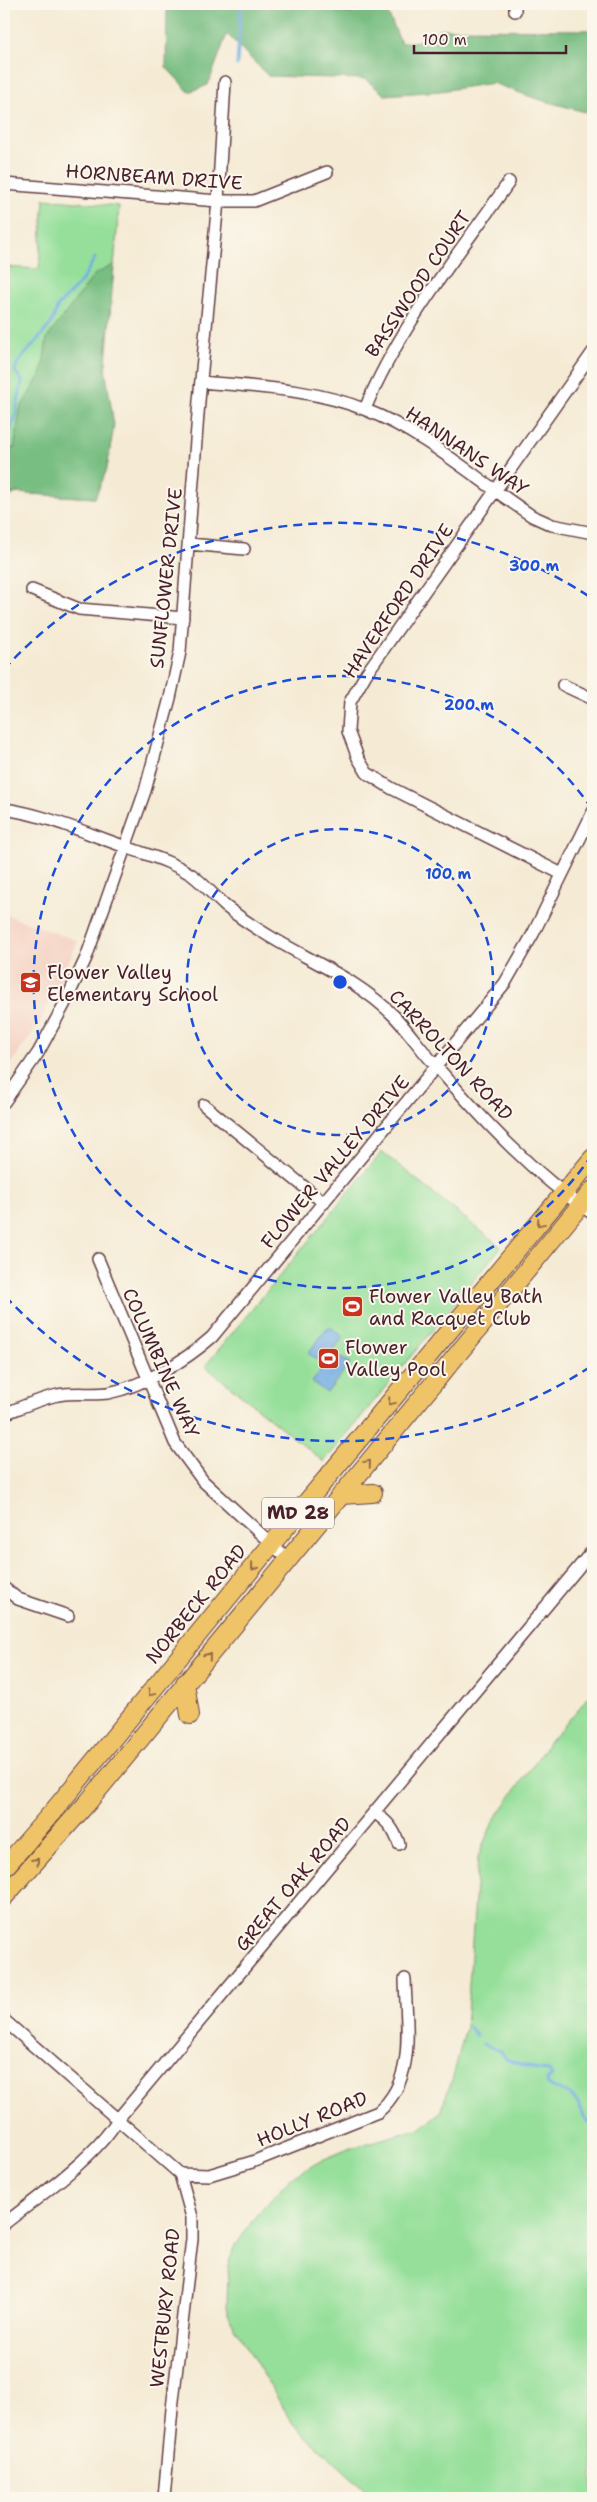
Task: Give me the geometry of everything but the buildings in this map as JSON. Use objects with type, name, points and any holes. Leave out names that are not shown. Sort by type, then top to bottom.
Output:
[{"type":"main road","name":"NORBECK ROAD","points":[[4,1868],[55,1809],[271,1545],[593,1158]]},
{"type":"main road","name":"MD 28","points":[[4,1897],[89,1801],[341,1495],[587,1210],[593,1190]]},
{"type":"main road","points":[[341,1495],[373,1493]]},
{"type":"main road","points":[[186,1684],[190,1715]]},
{"type":"street","name":"SUNFLOWER DRIVE","points":[[4,1102],[38,1053],[64,1005],[86,958],[145,791],[170,698],[180,652],[218,201],[226,82]]},
{"type":"street","name":"HORNBEAM DRIVE","points":[[4,184],[218,201],[254,201],[327,172]]},
{"type":"street","name":"BASSWOOD COURT","points":[[365,409],[380,372],[399,340],[509,182]]},
{"type":"street","name":"HAVERFORD DRIVE","points":[[562,874],[391,788],[367,773],[358,758],[348,731],[350,702],[366,674],[593,352]]},
{"type":"street","name":"HANNANS WAY","points":[[202,382],[301,392],[365,409],[406,428],[532,516],[552,525],[593,533]]},
{"type":"street","points":[[189,544],[244,549]]},
{"type":"street","points":[[32,590],[79,609],[182,618]]},
{"type":"street","points":[[563,686],[593,700]]},
{"type":"street","name":"CARROLTON ROAD","points":[[4,809],[21,811],[78,828],[176,865],[194,877],[227,907],[254,927],[297,953],[335,971],[372,996],[396,1018],[436,1067],[531,1167],[587,1210]]},
{"type":"street","name":"FLOWER VALLEY DRIVE","points":[[4,1414],[52,1397],[109,1392],[147,1379],[183,1361],[212,1337],[505,983],[593,812]]},
{"type":"street","points":[[204,1105],[324,1204]]},
{"type":"street","name":"COLUMBINE WAY","points":[[98,1259],[175,1444],[203,1481],[288,1559]]},
{"type":"street","name":"GREAT OAK ROAD","points":[[4,2224],[72,2170],[112,2128],[375,1813],[482,1680],[593,1550]]},
{"type":"street","points":[[4,1588],[18,1599],[68,1616]]},
{"type":"street","points":[[375,1813],[385,1820],[394,1831],[399,1844]]},
{"type":"street","name":"HOLLY ROAD","points":[[180,2174],[208,2175],[252,2162],[378,2112],[391,2101],[400,2086],[406,2061],[406,1979]]},
{"type":"street","points":[[4,2018],[180,2174]]},
{"type":"street","name":"WESTBURY ROAD","points":[[164,2498],[172,2409],[192,2239],[192,2217],[180,2174]]},
{"type":"shaded area","name":"Flower Valley Elementary School","points":[[4,914],[78,941],[39,1024],[4,1073]]},
{"type":"green space","points":[[172,4],[327,4],[327,10],[356,14],[365,4],[384,4],[401,43],[426,40],[439,29],[593,30],[593,114],[537,99],[493,83],[440,91],[385,95],[365,79],[268,76],[227,34],[208,85],[189,92],[166,67],[167,7]]},
{"type":"green space","points":[[44,199],[119,206],[95,498],[16,493],[4,501],[4,267],[39,269]]},
{"type":"green space","points":[[114,265],[105,368],[114,425],[107,469],[95,498],[16,493],[4,495],[4,444],[14,449],[20,409],[42,372],[47,338],[95,274]]},
{"type":"green space","name":"Flower Valley Bath and Racquet Club","points":[[382,1152],[501,1247],[324,1462],[205,1366]]},
{"type":"green space","points":[[593,1692],[593,2498],[374,2498],[293,2424],[227,2314],[228,2264],[236,2245],[255,2217],[290,2179],[322,2160],[351,2148],[421,2128],[440,2112],[453,2077],[466,2027],[478,1857],[493,1822],[547,1745]]},
{"type":"water","name":"Flower Valley Pool","points":[[329,1326],[344,1337],[333,1351],[350,1363],[327,1393],[312,1382],[324,1366],[308,1353]]},
{"type":"waterway","points":[[237,65],[241,4]]},
{"type":"waterway","points":[[4,449],[15,418],[22,381],[15,371],[17,364],[51,324],[58,306],[81,282],[95,258]]},
{"type":"waterway","points":[[469,2027],[476,2036]]},
{"type":"waterway","points":[[483,2044],[501,2051],[506,2059],[538,2070],[549,2071],[552,2076],[547,2080],[548,2085],[567,2093],[575,2099],[585,2118],[593,2126]]},
{"type":"place","name":"Flower Valley Elementary School","points":[[31,983]]},
{"type":"place","name":"Flower Valley Bath and Racquet Club","points":[[353,1307]]},
{"type":"place","name":"Flower Valley Pool","points":[[329,1358]]}]
